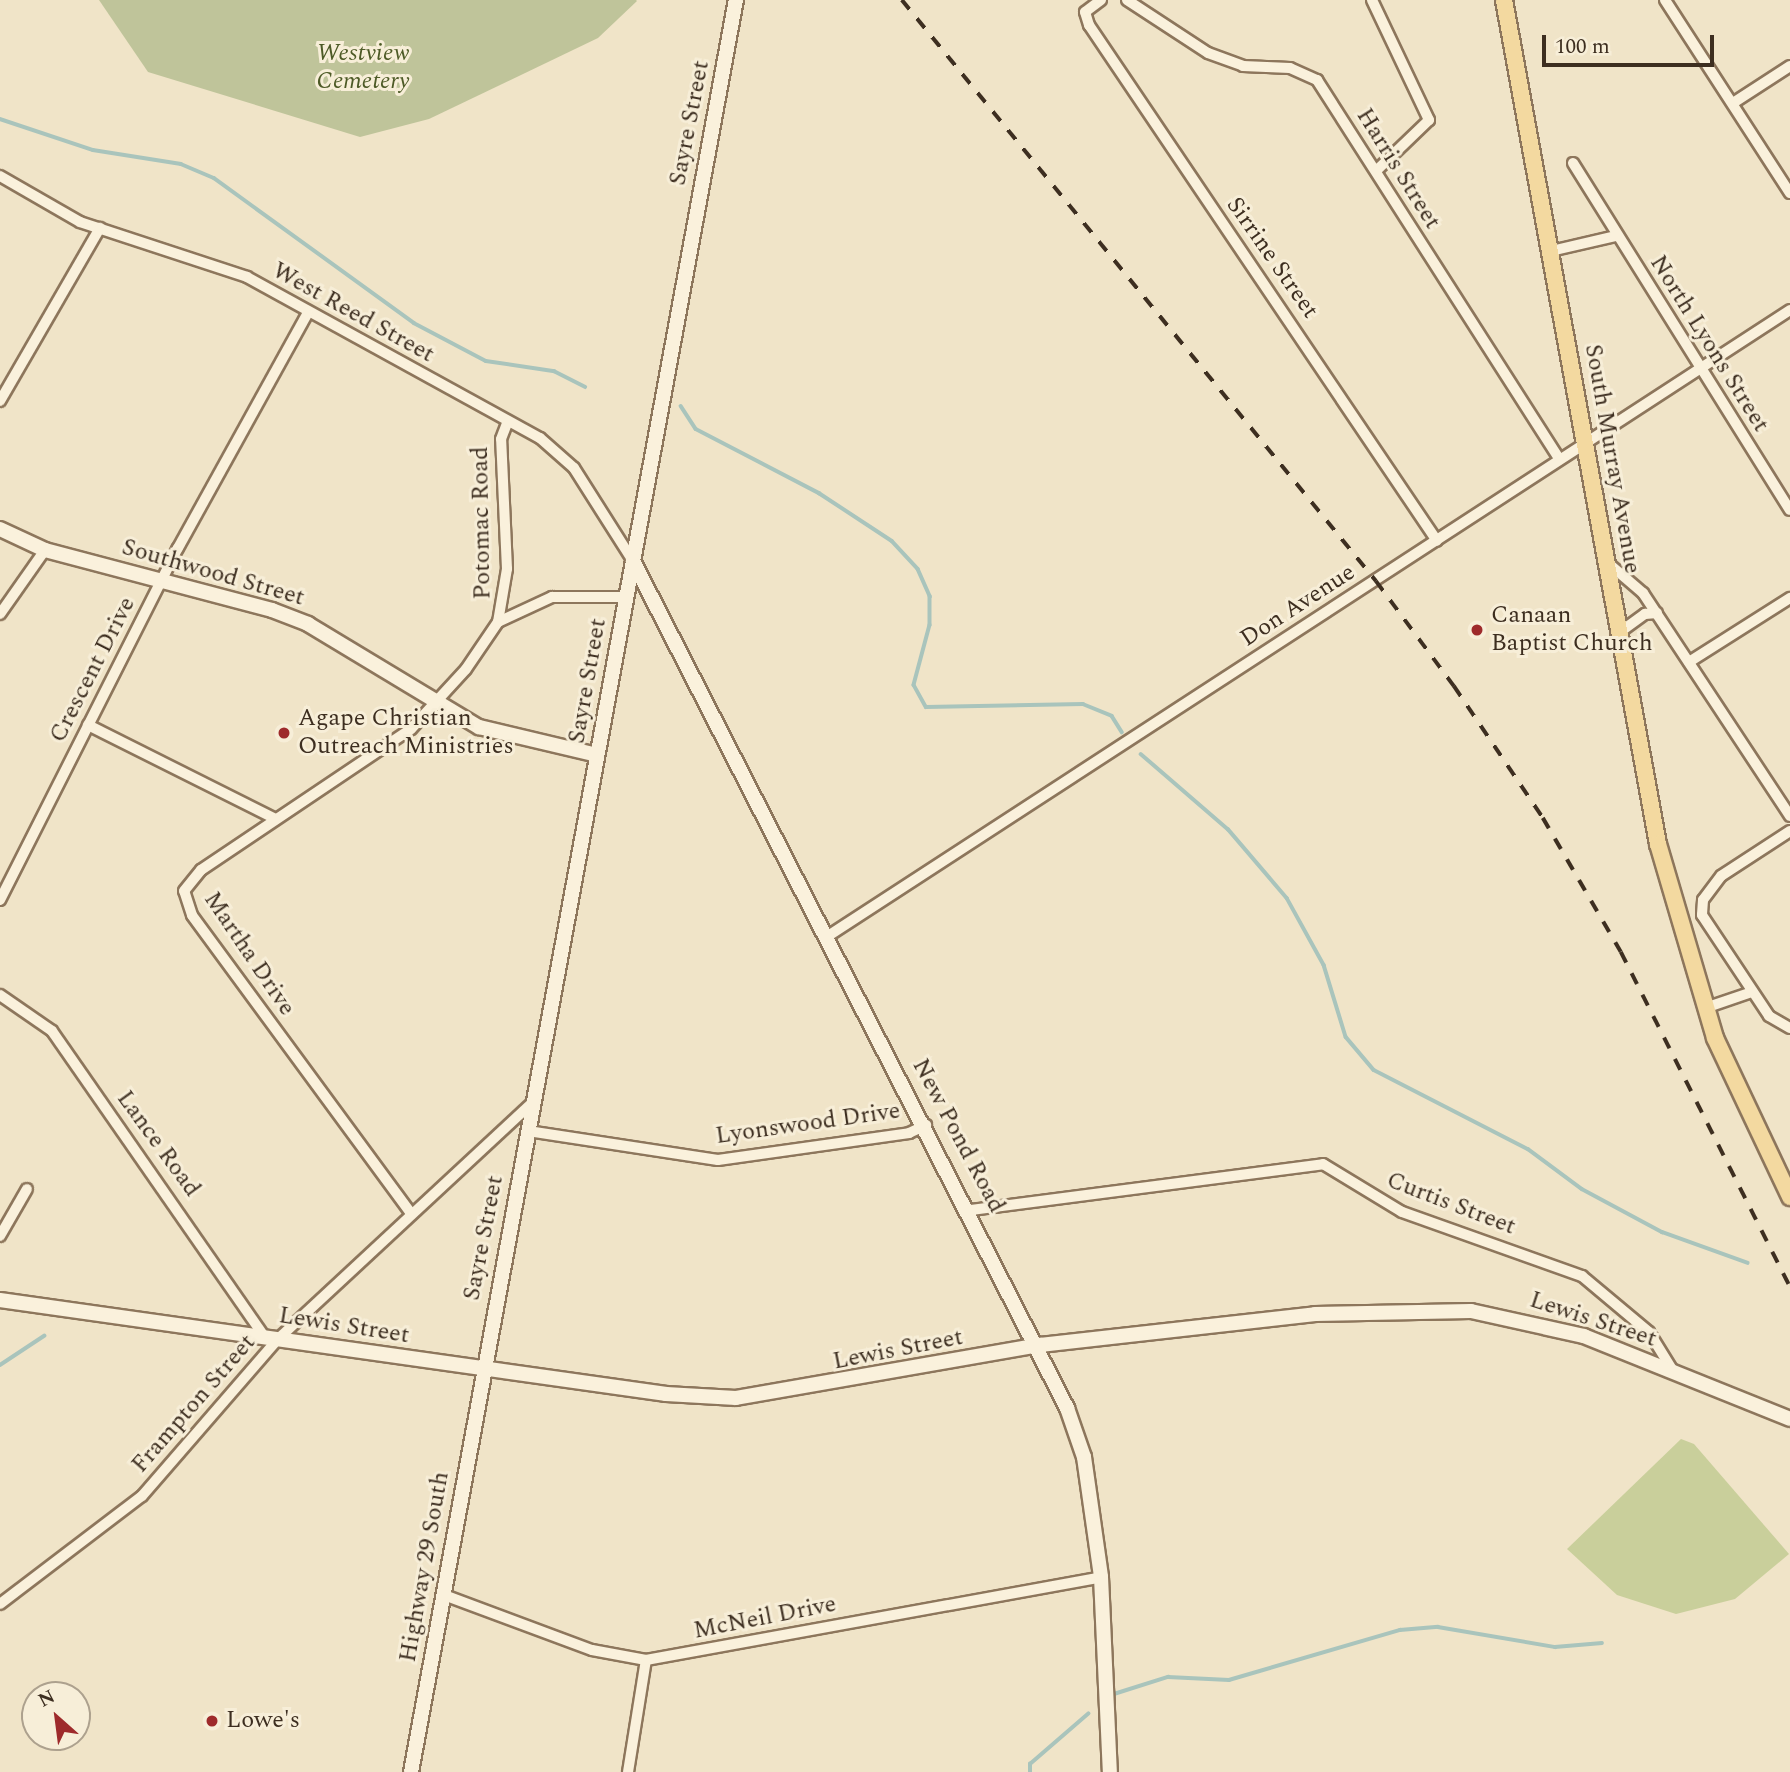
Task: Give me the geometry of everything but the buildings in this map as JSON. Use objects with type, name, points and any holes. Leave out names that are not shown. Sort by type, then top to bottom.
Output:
[{"type":"main road","name":"South Murray Avenue","points":[[1504,0],[1658,844],[1705,1008],[1790,1197]]},
{"type":"street","name":"Sayre Street","points":[[483,1369],[736,0]]},
{"type":"street","name":"Harris Street","points":[[1127,0],[1208,53],[1243,66],[1290,68],[1317,80],[1558,457]]},
{"type":"street","points":[[1371,0],[1429,120],[1377,170]]},
{"type":"street","points":[[1665,0],[1790,193]]},
{"type":"street","name":"Sirrine Street","points":[[1099,1],[1085,12],[1089,25],[1437,541]]},
{"type":"street","points":[[1732,103],[1790,66]]},
{"type":"street","name":"North Lyons Street","points":[[1573,163],[1616,236],[1790,510]]},
{"type":"street","name":"West Reed Street","points":[[0,176],[100,228],[247,277],[307,314],[507,423],[540,438],[574,468],[633,561]]},
{"type":"street","points":[[0,401],[100,228]]},
{"type":"street","points":[[1551,251],[1616,236]]},
{"type":"street","name":"Don Avenue","points":[[828,936],[1437,541],[1584,440],[1790,310]]},
{"type":"street","name":"Crescent Drive","points":[[0,900],[162,579],[307,314]]},
{"type":"street","name":"Potomac Road","points":[[498,622],[507,569],[501,439],[507,423]]},
{"type":"street","name":"Southwood Street","points":[[0,529],[45,550],[162,579],[308,624],[436,705],[527,743],[597,755]]},
{"type":"street","points":[[0,614],[45,550]]},
{"type":"street","name":"New Pond Road","points":[[633,561],[1040,1345],[1084,1457],[1101,1577],[1110,1772]]},
{"type":"street","points":[[1608,563],[1657,613],[1790,816]]},
{"type":"street","name":"Martha Drive","points":[[410,1212],[187,907],[184,891],[201,870],[274,818],[396,739],[436,705],[498,622],[552,597],[626,597]]},
{"type":"street","points":[[1689,662],[1790,598]]},
{"type":"street","points":[[1620,632],[1657,613]]},
{"type":"street","points":[[89,725],[274,818]]},
{"type":"street","points":[[1790,831],[1738,861],[1703,900],[1711,932],[1769,1016],[1790,1028]]},
{"type":"street","points":[[1705,1008],[1752,992]]},
{"type":"street","name":"Lance Road","points":[[0,995],[52,1031],[271,1338]]},
{"type":"street","name":"Frampton Street","points":[[0,1604],[142,1496],[271,1338],[532,1103]]},
{"type":"street","name":"Lyonswood Drive","points":[[528,1132],[718,1160],[926,1125]]},
{"type":"street","name":"Curtis Street","points":[[971,1210],[1323,1164],[1402,1212],[1582,1276],[1649,1332],[1673,1371]]},
{"type":"street","points":[[0,1236],[27,1189]]},
{"type":"street","name":"Lewis Street","points":[[0,1300],[483,1369],[736,1398],[1040,1345],[1315,1314],[1471,1311],[1553,1326],[1790,1419]]},
{"type":"street","name":"Highway 29 South","points":[[411,1772],[483,1369]]},
{"type":"street","name":"McNeil Drive","points":[[444,1595],[592,1650],[646,1660],[1101,1577]]},
{"type":"street","points":[[628,1772],[646,1660]]},
{"type":"green space","name":"Westview Cemetery","points":[[99,0],[637,1],[598,38],[429,119],[360,137],[148,72]]},
{"type":"green space","points":[[1681,1439],[1694,1444],[1789,1554],[1735,1599],[1676,1614],[1617,1595],[1567,1549]]},
{"type":"waterway","points":[[0,119],[93,150],[181,164],[214,178],[414,323],[486,361],[554,371],[585,387]]},
{"type":"waterway","points":[[681,406],[696,429],[819,493],[892,541],[918,569],[930,596],[930,625],[914,685],[926,707],[1083,704],[1112,716],[1122,732]]},
{"type":"waterway","points":[[1141,754],[1228,829],[1287,898],[1324,965],[1346,1037],[1374,1070],[1528,1149],[1582,1189],[1662,1232],[1748,1263]]},
{"type":"waterway","points":[[0,1365],[44,1336]]},
{"type":"waterway","points":[[1114,1694],[1168,1677],[1229,1680],[1400,1630],[1438,1627],[1555,1647],[1602,1643]]},
{"type":"waterway","points":[[1030,1772],[1030,1764],[1088,1714]]},
{"type":"railway","points":[[902,0],[1376,581],[1454,686],[1543,818],[1621,952],[1790,1287]]},
{"type":"place","name":"Canaan Baptist Church","points":[[1477,630]]},
{"type":"place","name":"Agape Christian Outreach Ministries","points":[[284,733]]},
{"type":"place","name":"Lowe's","points":[[212,1721]]}]
